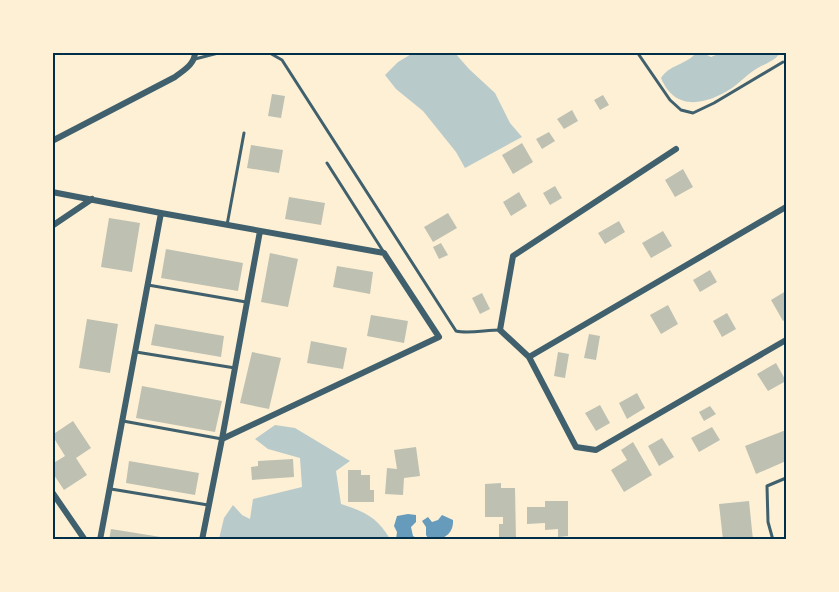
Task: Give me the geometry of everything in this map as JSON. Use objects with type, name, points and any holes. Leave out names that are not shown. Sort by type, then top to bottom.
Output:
[{"type":"street","points":[[52,141],[175,77],[188,68],[195,56]]},
{"type":"street","points":[[676,149],[513,256],[500,330],[529,357],[576,447],[596,450],[786,340]]},
{"type":"street","points":[[52,192],[384,253],[439,337],[222,439]]},
{"type":"street","points":[[52,226],[92,199]]},
{"type":"street","points":[[529,357],[786,207]]},
{"type":"street","points":[[100,540],[161,213]]},
{"type":"street","points":[[202,540],[260,231]]},
{"type":"street","points":[[52,492],[85,540]]},
{"type":"lane","points":[[195,56],[222,52]]},
{"type":"lane","points":[[268,52],[282,60],[452,326],[465,333],[479,329],[500,330]]},
{"type":"lane","points":[[637,52],[670,100],[681,110],[693,113],[783,62]]},
{"type":"lane","points":[[227,225],[244,133]]},
{"type":"lane","points":[[327,163],[384,253]]},
{"type":"lane","points":[[147,285],[246,302]]},
{"type":"lane","points":[[135,351],[235,368]]},
{"type":"lane","points":[[122,421],[222,439]]},
{"type":"lane","points":[[773,540],[768,522],[767,486],[786,478]]},
{"type":"lane","points":[[109,488],[210,506]]},
{"type":"shaded area","points":[[413,53],[455,53],[495,93],[510,123],[522,137],[465,168],[456,152],[423,111],[396,89],[385,75],[398,62]]},
{"type":"shaded area","points":[[703,53],[711,57],[721,53],[780,53],[775,59],[753,71],[722,94],[702,101],[683,101],[667,89],[661,78],[668,70],[687,61],[695,54]]},
{"type":"shaded area","points":[[275,425],[295,428],[350,461],[336,471],[341,504],[370,516],[390,539],[219,539],[224,518],[233,505],[242,515],[250,519],[253,499],[302,487],[300,458],[268,449],[255,439]]},
{"type":"water","points":[[416,515],[416,522],[411,527],[413,536],[418,539],[396,539],[397,532],[394,526],[397,516]]},
{"type":"water","points":[[442,515],[453,520],[451,530],[442,538],[428,538],[422,521],[428,517],[432,522],[438,520]]},
{"type":"building","points":[[272,94],[285,96],[281,118],[268,116]]},
{"type":"building","points":[[603,95],[609,105],[600,110],[594,100]]},
{"type":"building","points":[[572,110],[578,121],[564,129],[557,119]]},
{"type":"building","points":[[549,132],[555,141],[542,149],[536,139]]},
{"type":"building","points":[[522,143],[533,162],[513,174],[502,155]]},
{"type":"building","points":[[251,145],[283,150],[279,173],[247,168]]},
{"type":"building","points":[[683,169],[693,187],[675,197],[665,180]]},
{"type":"building","points":[[555,186],[562,198],[550,205],[543,193]]},
{"type":"building","points":[[519,192],[527,206],[511,216],[503,202]]},
{"type":"building","points":[[289,197],[325,203],[321,225],[285,219]]},
{"type":"building","points":[[448,213],[457,228],[433,242],[424,227]]},
{"type":"building","points":[[109,218],[140,223],[132,272],[101,267]]},
{"type":"building","points":[[619,221],[625,232],[605,244],[598,233]]},
{"type":"building","points":[[663,231],[672,246],[651,258],[642,243]]},
{"type":"building","points":[[441,243],[448,255],[439,259],[433,247]]},
{"type":"building","points":[[166,249],[243,263],[238,291],[161,278]]},
{"type":"building","points":[[270,253],[298,259],[288,307],[261,302]]},
{"type":"building","points":[[337,266],[373,272],[370,294],[333,287]]},
{"type":"building","points":[[710,270],[717,282],[700,292],[693,280]]},
{"type":"building","points":[[786,291],[786,319],[783,321],[771,300]]},
{"type":"building","points":[[482,293],[490,309],[480,314],[472,298]]},
{"type":"building","points":[[668,305],[678,324],[661,334],[650,315]]},
{"type":"building","points":[[727,313],[736,329],[722,337],[713,321]]},
{"type":"building","points":[[371,315],[408,321],[404,343],[367,336]]},
{"type":"building","points":[[87,319],[118,324],[110,373],[79,368]]},
{"type":"building","points":[[155,324],[224,336],[221,357],[151,345]]},
{"type":"building","points":[[589,334],[600,336],[596,360],[584,358]]},
{"type":"building","points":[[311,341],[347,348],[343,369],[307,363]]},
{"type":"building","points":[[252,352],[281,358],[269,409],[240,403]]},
{"type":"building","points":[[558,352],[569,354],[565,378],[554,376]]},
{"type":"building","points":[[776,363],[786,381],[768,391],[757,374]]},
{"type":"building","points":[[142,386],[222,401],[215,432],[136,418]]},
{"type":"building","points":[[637,393],[645,408],[627,419],[619,403]]},
{"type":"building","points":[[600,405],[610,423],[596,431],[585,413]]},
{"type":"building","points":[[710,406],[716,414],[704,421],[699,412]]},
{"type":"building","points":[[73,421],[91,448],[76,458],[87,475],[64,490],[52,472],[52,464],[65,456],[52,435]]},
{"type":"building","points":[[712,427],[720,440],[699,452],[691,438]]},
{"type":"building","points":[[786,430],[786,461],[756,474],[745,446]]},
{"type":"building","points":[[662,438],[674,457],[659,466],[648,446]]},
{"type":"building","points":[[633,442],[652,475],[624,492],[611,470],[627,460],[621,450]]},
{"type":"building","points":[[416,447],[420,476],[404,478],[403,495],[385,494],[387,468],[397,469],[394,450]]},
{"type":"building","points":[[293,459],[294,477],[252,480],[251,467],[258,466],[258,461]]},
{"type":"building","points":[[129,461],[199,473],[195,495],[126,483]]},
{"type":"building","points":[[348,470],[361,470],[361,475],[370,475],[370,490],[374,490],[374,502],[348,502]]},
{"type":"building","points":[[501,483],[501,488],[515,488],[516,540],[499,540],[499,524],[503,524],[503,517],[485,517],[485,484]]},
{"type":"building","points":[[545,501],[568,501],[568,536],[558,537],[558,529],[545,530],[545,523],[527,524],[527,507],[545,507]]},
{"type":"building","points":[[749,501],[753,540],[723,540],[719,504]]},
{"type":"building","points":[[111,529],[167,538],[167,540],[109,540]]}]
